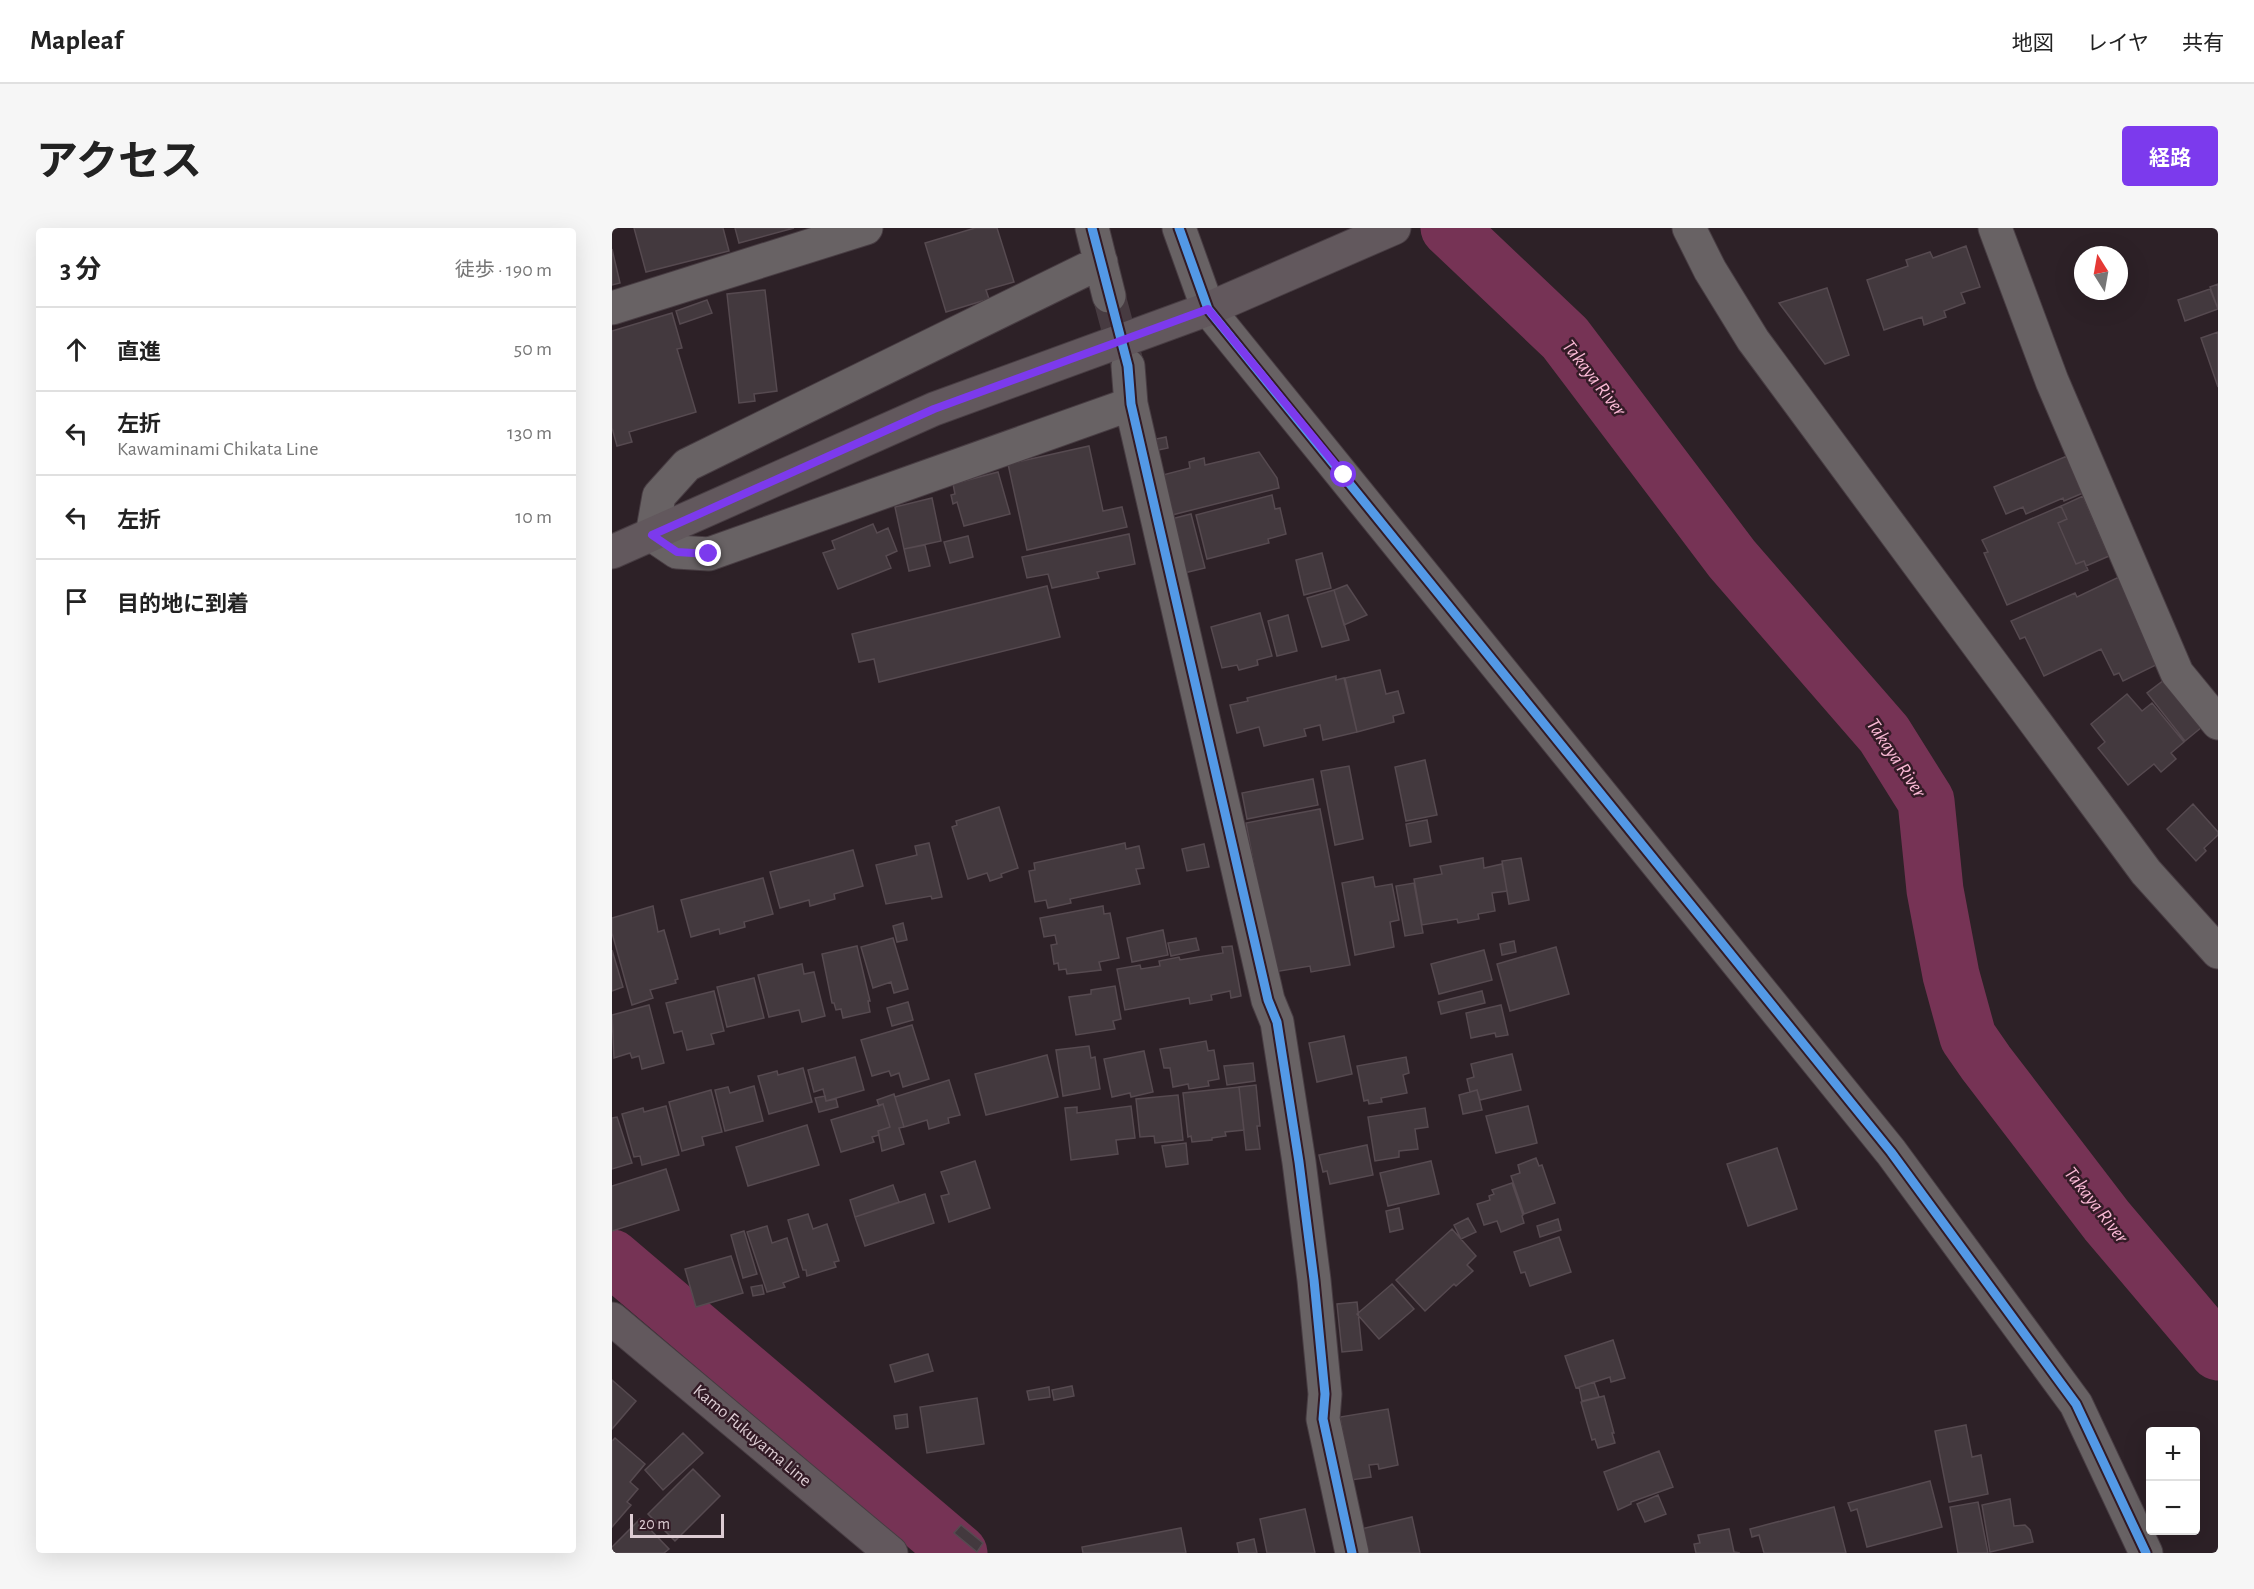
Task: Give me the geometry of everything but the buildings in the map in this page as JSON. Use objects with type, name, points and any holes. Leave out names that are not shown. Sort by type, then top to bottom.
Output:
[{"type":"main road","points":[[612,552],[934,409],[1208,309],[1394,228]]},
{"type":"main road","name":"Kamo Fukuyama Line","points":[[612,1319],[891,1553]]},
{"type":"street","points":[[612,308],[866,228]]},
{"type":"street","points":[[1092,228],[1109,296]]},
{"type":"street","points":[[1179,228],[1208,309],[1892,1152],[2076,1404],[2146,1553]]},
{"type":"street","points":[[1689,228],[1710,270],[1753,340],[2146,872],[2218,952]]},
{"type":"street","points":[[1995,228],[2052,381],[2177,673],[2218,723]]},
{"type":"street","points":[[1101,262],[687,465],[659,496],[652,535],[677,552],[709,554],[1131,404]]},
{"type":"street","points":[[1128,366],[1131,404],[1265,989],[1277,1022],[1299,1162],[1312,1268],[1325,1394],[1323,1419],[1352,1553]]},
{"type":"waterway","name":"Takaya River","points":[[1449,228],[1565,338],[1732,559],[1884,734],[1926,801],[1935,890],[1951,975],[1968,1037],[2107,1221],[2218,1352]]},
{"type":"waterway","points":[[612,1258],[959,1553]]},
{"type":"tunnel","points":[[1109,296],[1128,366]]},
{"type":"cycle path","points":[[1092,228],[1128,366],[1131,404],[1268,1000],[1277,1022],[1299,1162],[1314,1280],[1325,1394],[1323,1419],[1352,1553]]},
{"type":"cycle path","points":[[1179,228],[1208,309],[1891,1152],[2076,1404],[2146,1553]]},
{"type":"route","points":[[709,554],[677,552],[652,535],[934,409],[1208,309],[1344,475]]}]
